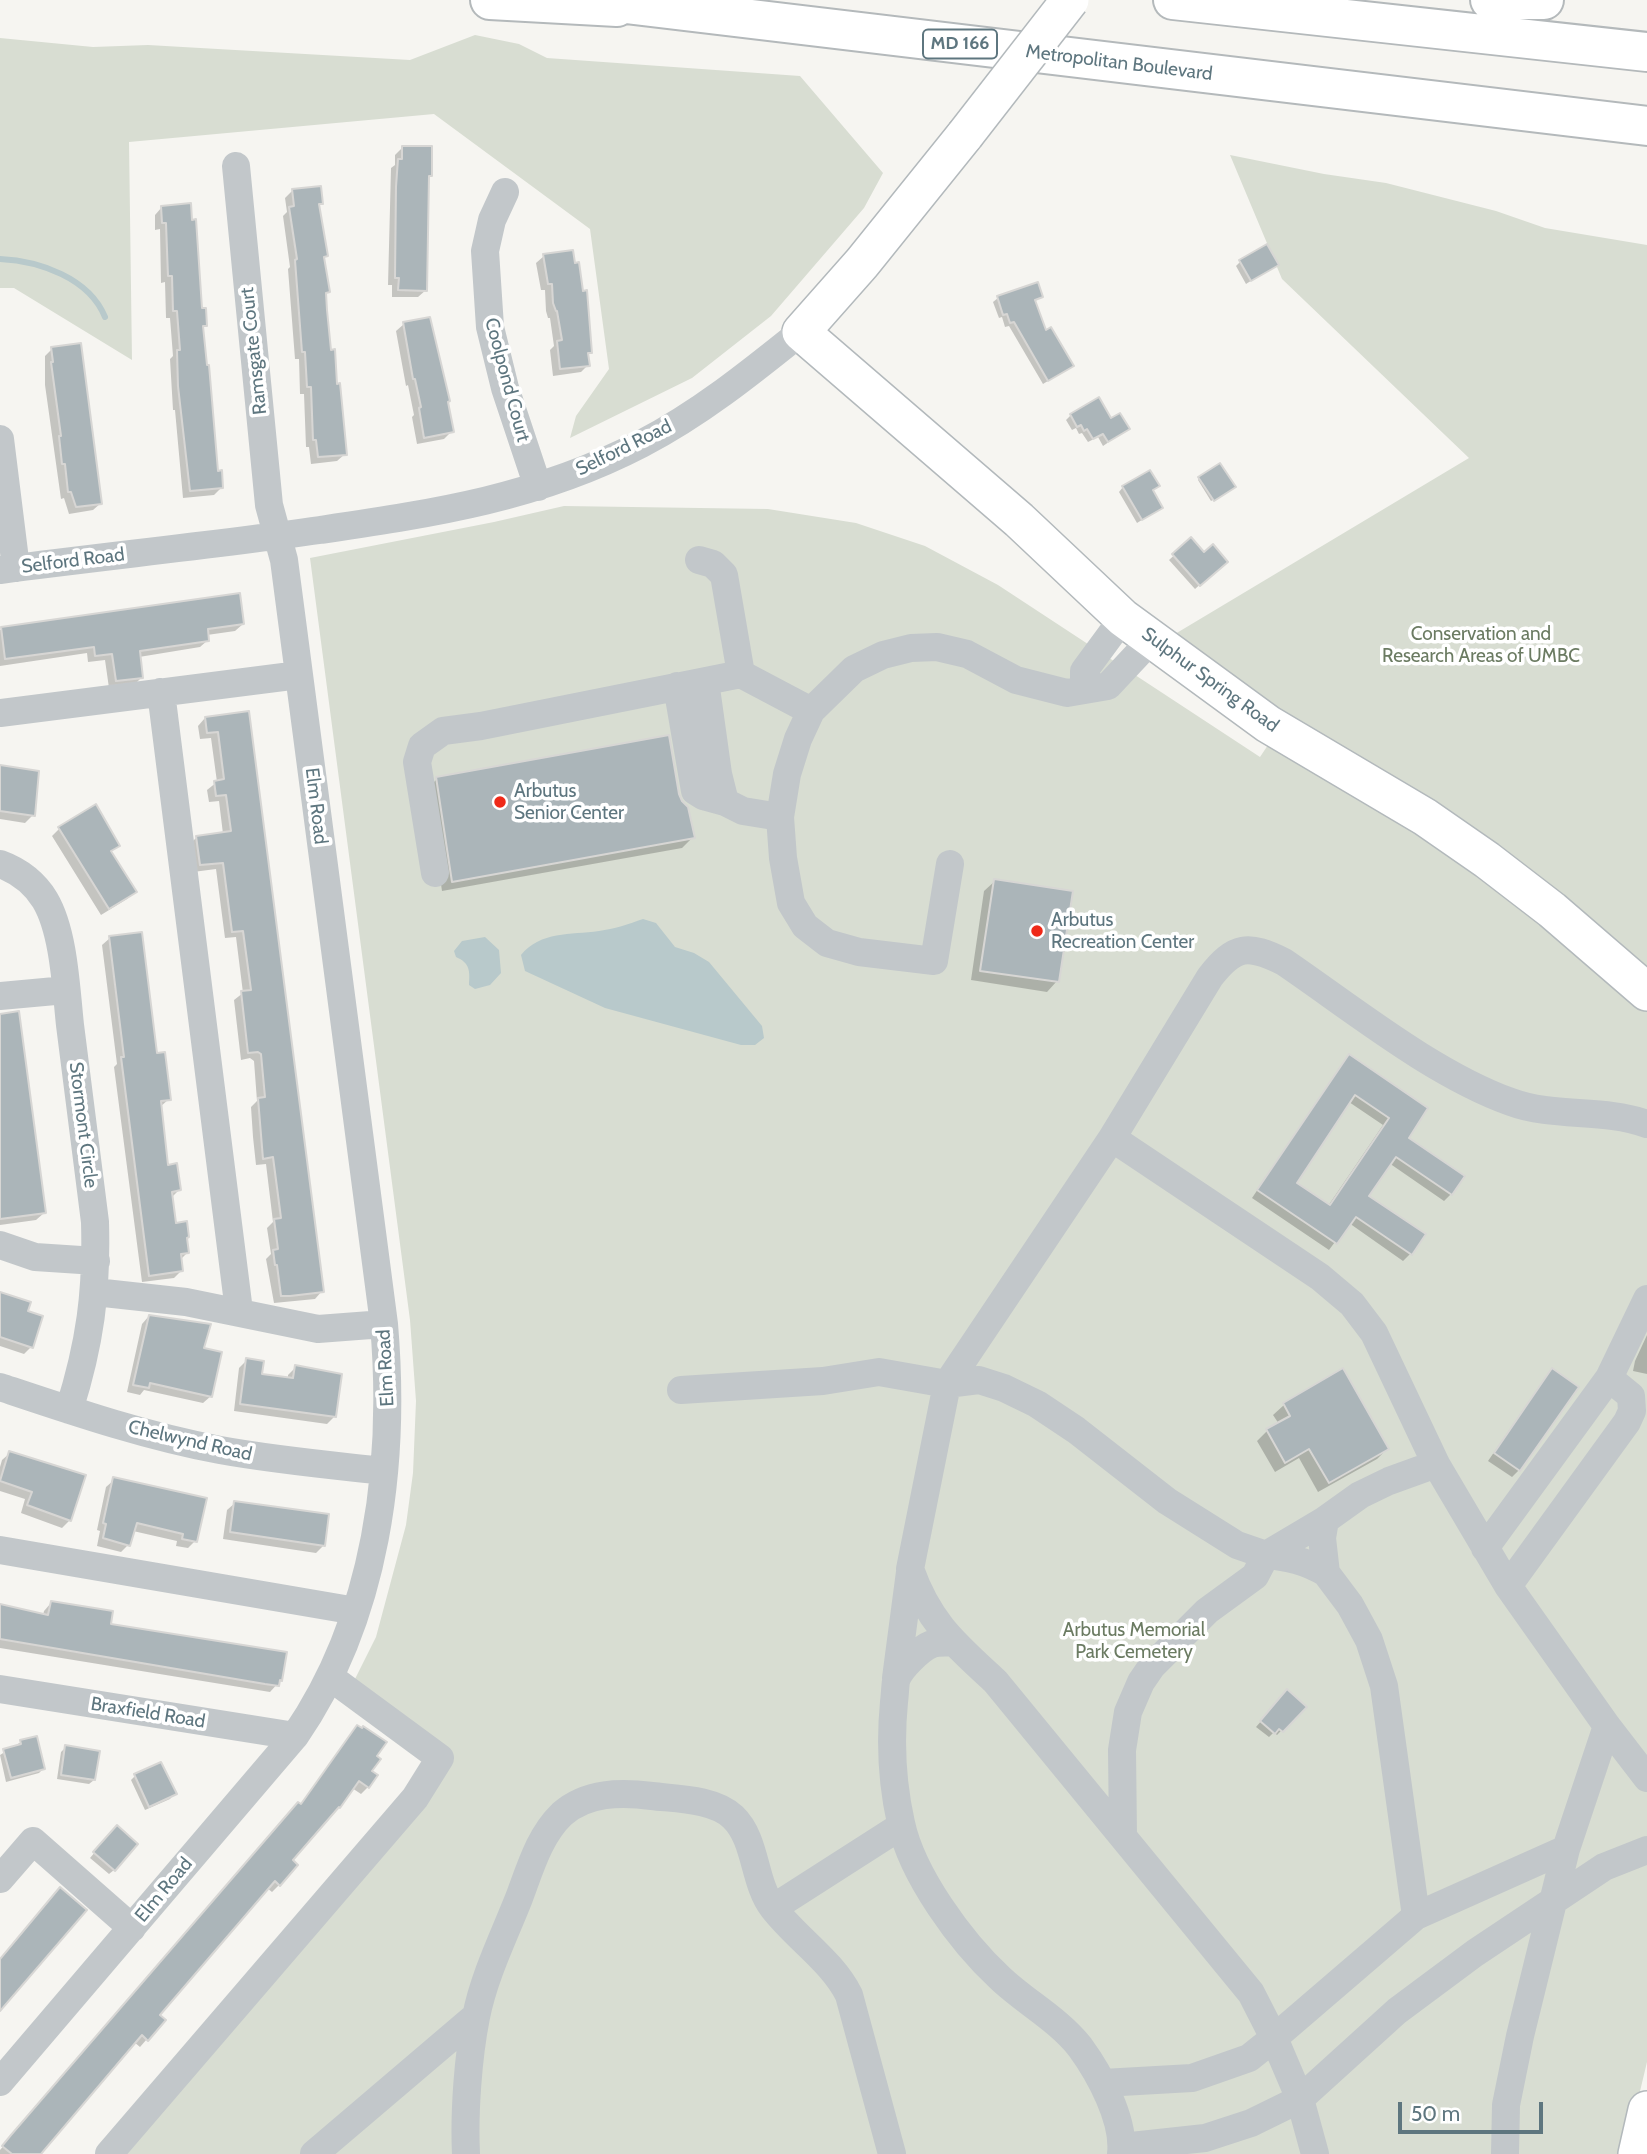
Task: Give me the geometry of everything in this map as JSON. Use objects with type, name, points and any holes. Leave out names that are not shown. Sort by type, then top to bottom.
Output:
[{"type":"highway","points":[[490,0],[700,12]]},
{"type":"highway","name":"Metropolitan Boulevard","points":[[592,0],[1647,126]]},
{"type":"highway","points":[[1173,0],[1641,52]]},
{"type":"highway","points":[[1490,0],[1544,0]]},
{"type":"highway","points":[[1221,75],[1647,143]]},
{"type":"main road","name":"Selford Road","points":[[801,332],[862,263],[1070,0]]},
{"type":"main road","name":"Sulphur Spring Road","points":[[801,332],[1018,520],[1123,618],[1268,724],[1425,817],[1488,860],[1552,910],[1647,992]]},
{"type":"main road","points":[[1637,2154],[1647,2110]]},
{"type":"street","name":"Ramsgate Court","points":[[236,166],[269,505],[278,536]]},
{"type":"street","name":"Coolpond Court","points":[[505,192],[492,220],[485,251],[490,327],[505,388],[538,487]]},
{"type":"street","name":"Selford Road","points":[[8,569],[278,536],[488,502],[599,464],[641,444],[696,412],[746,377],[801,332]]},
{"type":"street","points":[[0,439],[8,569]]},
{"type":"street","name":"Elm Road","points":[[0,2082],[295,1736],[313,1710],[330,1677],[355,1612],[379,1518],[388,1399],[384,1324],[284,560],[278,536]]},
{"type":"street","points":[[699,560],[713,564],[724,575],[741,674]]},
{"type":"street","points":[[1084,688],[1084,671],[1123,618]]},
{"type":"street","points":[[950,864],[934,961],[859,952],[827,943],[805,926],[791,903],[783,858],[780,817],[787,774],[798,739],[811,711],[854,669],[883,655],[911,648],[937,647],[967,654],[1016,680],[1045,689],[1067,692],[1108,685],[1152,639]]},
{"type":"street","points":[[435,873],[417,762],[422,746],[443,732],[741,674],[811,711]]},
{"type":"street","points":[[0,713],[299,675]]},
{"type":"street","points":[[705,681],[718,774],[725,802]]},
{"type":"street","points":[[677,687],[695,790],[703,796],[725,802],[743,811],[780,817]]},
{"type":"street","points":[[161,692],[239,1311]]},
{"type":"street","name":"Stormont Circle","points":[[0,864],[14,869],[33,883],[46,902],[58,934],[66,990],[95,1223],[96,1261],[95,1292],[82,1371],[69,1410]]},
{"type":"street","points":[[1647,1124],[1604,1113],[1550,1110],[1513,1103],[1468,1084],[1284,962],[1263,951],[1247,950],[1227,956],[1209,976],[1112,1138],[947,1384],[903,1610],[891,1747],[893,1780],[901,1826],[914,1859],[936,1901],[999,1978],[1058,2024],[1078,2045],[1102,2083],[1116,2118],[1122,2151],[1205,2138],[1251,2123],[1300,2099],[1397,2011],[1475,1953],[1604,1867],[1647,1850]]},
{"type":"street","points":[[0,996],[66,990]]},
{"type":"street","points":[[1112,1138],[1320,1277],[1352,1304],[1374,1333],[1436,1464],[1508,1586],[1647,1778]]},
{"type":"street","points":[[0,1245],[35,1257],[96,1261]]},
{"type":"street","points":[[95,1292],[186,1302],[318,1329],[384,1324]]},
{"type":"street","points":[[1485,1548],[1609,1378],[1645,1308]]},
{"type":"street","points":[[681,1390],[823,1381],[879,1372],[947,1384],[979,1380],[1004,1388],[1037,1404],[1076,1430],[1167,1501],[1237,1545],[1266,1555],[1309,1563],[1326,1573],[1350,1605],[1369,1640],[1384,1686],[1416,1916]]},
{"type":"street","points":[[1508,1586],[1627,1422],[1632,1411],[1631,1396],[1609,1378]]},
{"type":"street","name":"Chelwynd Road","points":[[0,1387],[138,1430],[219,1450],[384,1471]]},
{"type":"street","points":[[1122,1836],[1122,1750],[1128,1712],[1152,1665],[1207,1611],[1255,1576],[1266,1555],[1325,1520],[1360,1495],[1436,1464]]},
{"type":"street","points":[[1325,1520],[1322,1538],[1326,1573]]},
{"type":"street","points":[[0,1550],[355,1612]]},
{"type":"street","points":[[911,1569],[920,1597],[935,1622],[995,1681],[1251,1993],[1300,2099],[1315,2154]]},
{"type":"street","points":[[897,1678],[917,1652],[933,1643],[953,1642]]},
{"type":"street","points":[[109,2154],[415,1798],[440,1758],[330,1677]]},
{"type":"street","name":"Braxfield Road","points":[[0,1689],[295,1736]]},
{"type":"street","points":[[1505,2154],[1506,2105],[1553,1901],[1566,1849],[1607,1726]]},
{"type":"street","points":[[466,2154],[476,2016],[486,1983],[545,1834],[563,1813],[586,1800],[611,1794],[634,1794],[713,1806],[731,1815],[743,1828],[763,1892],[773,1908],[841,1978],[849,1995],[892,2154]]},
{"type":"street","points":[[773,1908],[901,1826]]},
{"type":"street","points":[[0,1879],[33,1841],[132,1928]]},
{"type":"street","points":[[1102,2083],[1192,2078],[1249,2058],[1416,1916],[1566,1849]]},
{"type":"street","points":[[314,2154],[476,2016]]},
{"type":"green space","points":[[475,35],[519,44],[547,58],[800,76],[883,173],[864,208],[771,316],[692,378],[570,438],[576,416],[609,369],[590,229],[434,114],[129,142],[132,360],[14,288],[0,288],[0,38],[93,47],[148,45],[410,60]]},
{"type":"green space","name":"Conservation and Research Areas of UMBC","points":[[1230,155],[1386,183],[1496,211],[1545,228],[1647,245],[1647,973],[1571,902],[1436,809],[1384,780],[1170,637],[1469,458],[1282,279]]},
{"type":"green space","name":"Arbutus Memorial Park Cemetery","points":[[564,506],[768,509],[856,523],[925,546],[998,585],[1260,757],[1272,739],[1418,826],[1647,1009],[1647,2062],[1625,2154],[119,2154],[451,1752],[352,1685],[376,1637],[406,1525],[413,1473],[416,1401],[410,1320],[310,558]]},
{"type":"shaded area","points":[[643,919],[656,923],[675,947],[694,953],[709,962],[762,1026],[764,1038],[755,1045],[741,1045],[605,1008],[525,971],[521,955],[529,947],[547,938],[610,929]]},
{"type":"shaded area","points":[[485,937],[499,950],[501,973],[490,985],[475,989],[469,985],[467,965],[456,957],[454,951],[462,941]]},
{"type":"building","points":[[402,146],[432,146],[427,291],[398,290],[399,278],[395,278],[396,187]]},
{"type":"building","points":[[321,186],[323,204],[319,204],[328,256],[324,257],[330,292],[326,293],[327,310],[331,350],[335,349],[337,384],[340,383],[347,455],[318,457],[316,440],[313,440],[311,387],[307,387],[305,352],[302,352],[297,259],[289,207],[294,206],[292,189]]},
{"type":"building","points":[[191,203],[192,220],[196,219],[202,308],[206,308],[207,326],[203,326],[218,471],[222,470],[223,488],[190,491],[178,386],[177,350],[180,350],[177,311],[173,311],[172,276],[168,276],[166,223],[162,223],[161,206]]},
{"type":"building","points":[[1267,244],[1279,265],[1251,281],[1239,260]]},
{"type":"building","points":[[573,250],[575,263],[579,262],[583,291],[587,290],[592,353],[588,353],[590,366],[560,369],[557,341],[562,340],[553,303],[552,284],[548,284],[543,254]]},
{"type":"building","points":[[1038,282],[1043,297],[1035,300],[1046,330],[1051,327],[1074,366],[1048,381],[1014,322],[1010,323],[1007,314],[1003,315],[997,296]]},
{"type":"building","points":[[430,317],[450,401],[448,402],[454,432],[424,438],[421,407],[403,322]]},
{"type":"building","points":[[81,343],[102,504],[76,507],[71,492],[68,492],[65,464],[62,464],[51,347]]},
{"type":"building","points":[[1099,397],[1111,418],[1120,413],[1130,429],[1108,442],[1103,434],[1093,439],[1087,429],[1084,431],[1081,425],[1077,427],[1070,414]]},
{"type":"building","points":[[1220,463],[1236,487],[1214,501],[1198,477]]},
{"type":"building","points":[[1150,470],[1160,486],[1153,490],[1163,508],[1142,520],[1122,486]]},
{"type":"building","points":[[1191,537],[1204,552],[1213,544],[1228,562],[1200,586],[1172,554]]},
{"type":"building","points":[[240,593],[244,624],[208,629],[209,641],[140,651],[143,678],[116,681],[112,654],[95,656],[94,647],[5,659],[1,627]]},
{"type":"building","points":[[249,711],[324,1292],[290,1296],[281,1296],[273,1250],[278,1249],[274,1219],[281,1218],[273,1157],[263,1159],[258,1098],[265,1097],[261,1054],[248,1053],[241,991],[251,990],[243,931],[232,932],[223,863],[200,865],[196,836],[231,831],[226,795],[216,796],[214,781],[224,779],[218,732],[207,733],[205,717]]},
{"type":"building","points":[[669,735],[679,794],[688,807],[695,838],[452,882],[436,777]]},
{"type":"building","points":[[0,765],[39,771],[35,816],[0,811]]},
{"type":"building","points":[[96,804],[120,846],[111,851],[137,892],[109,909],[58,827]]},
{"type":"building","points":[[994,879],[1073,891],[1059,982],[980,971]]},
{"type":"building","points":[[142,932],[157,1053],[165,1052],[171,1100],[161,1101],[168,1165],[177,1163],[181,1190],[172,1192],[176,1223],[187,1221],[189,1237],[189,1253],[181,1254],[183,1271],[149,1276],[121,1057],[124,1057],[109,936]]},
{"type":"building","points":[[19,1011],[46,1213],[0,1219],[0,1014]]},
{"type":"building","points":[[1349,1054],[1428,1108],[1409,1138],[1465,1176],[1452,1195],[1396,1157],[1369,1196],[1426,1234],[1412,1255],[1356,1217],[1337,1244],[1257,1190]],"holes":[[[1355,1095],[1389,1118],[1330,1205],[1297,1183]]]},
{"type":"building","points":[[0,1292],[31,1302],[28,1311],[43,1316],[33,1348],[0,1337]]},
{"type":"building","points":[[149,1315],[211,1324],[204,1348],[222,1352],[212,1397],[150,1383],[149,1388],[133,1385]]},
{"type":"building","points":[[246,1358],[264,1361],[262,1374],[293,1378],[295,1365],[342,1374],[336,1417],[240,1404]]},
{"type":"building","points":[[1343,1368],[1389,1449],[1329,1483],[1309,1449],[1285,1463],[1266,1429],[1290,1416],[1283,1403]]},
{"type":"building","points":[[1552,1368],[1579,1387],[1520,1471],[1494,1453]]},
{"type":"building","points":[[9,1451],[86,1475],[71,1521],[27,1505],[32,1492],[0,1481]]},
{"type":"building","points":[[113,1477],[207,1498],[197,1542],[182,1539],[183,1534],[137,1523],[130,1546],[103,1538],[106,1524],[103,1523]]},
{"type":"building","points":[[234,1501],[329,1514],[325,1546],[230,1532]]},
{"type":"building","points":[[51,1601],[113,1611],[111,1624],[287,1652],[282,1681],[280,1680],[279,1686],[265,1684],[0,1639],[0,1604],[48,1615]]},
{"type":"building","points":[[1287,1689],[1307,1707],[1283,1732],[1279,1729],[1275,1734],[1260,1721]]},
{"type":"building","points":[[357,1725],[387,1742],[377,1756],[381,1759],[372,1771],[378,1775],[369,1788],[359,1781],[340,1808],[293,1860],[298,1865],[280,1886],[275,1881],[160,2015],[166,2020],[148,2041],[142,2035],[41,2154],[12,2154],[2,2146],[298,1802],[301,1804]]},
{"type":"building","points":[[37,1736],[45,1769],[11,1778],[3,1749],[21,1744],[20,1740]]},
{"type":"building","points":[[65,1745],[100,1751],[95,1780],[61,1775]]},
{"type":"building","points":[[161,1762],[177,1794],[149,1807],[134,1774]]},
{"type":"building","points":[[117,1825],[138,1844],[115,1871],[93,1852]]},
{"type":"building","points":[[60,1887],[87,1910],[0,2011],[0,1959]]},
{"type":"waterway","points":[[0,259],[31,263],[61,274],[87,292],[98,303],[105,317]]},
{"type":"place","name":"Arbutus Senior Center","points":[[500,802]]},
{"type":"place","name":"Arbutus Recreation Center","points":[[1037,931]]}]
